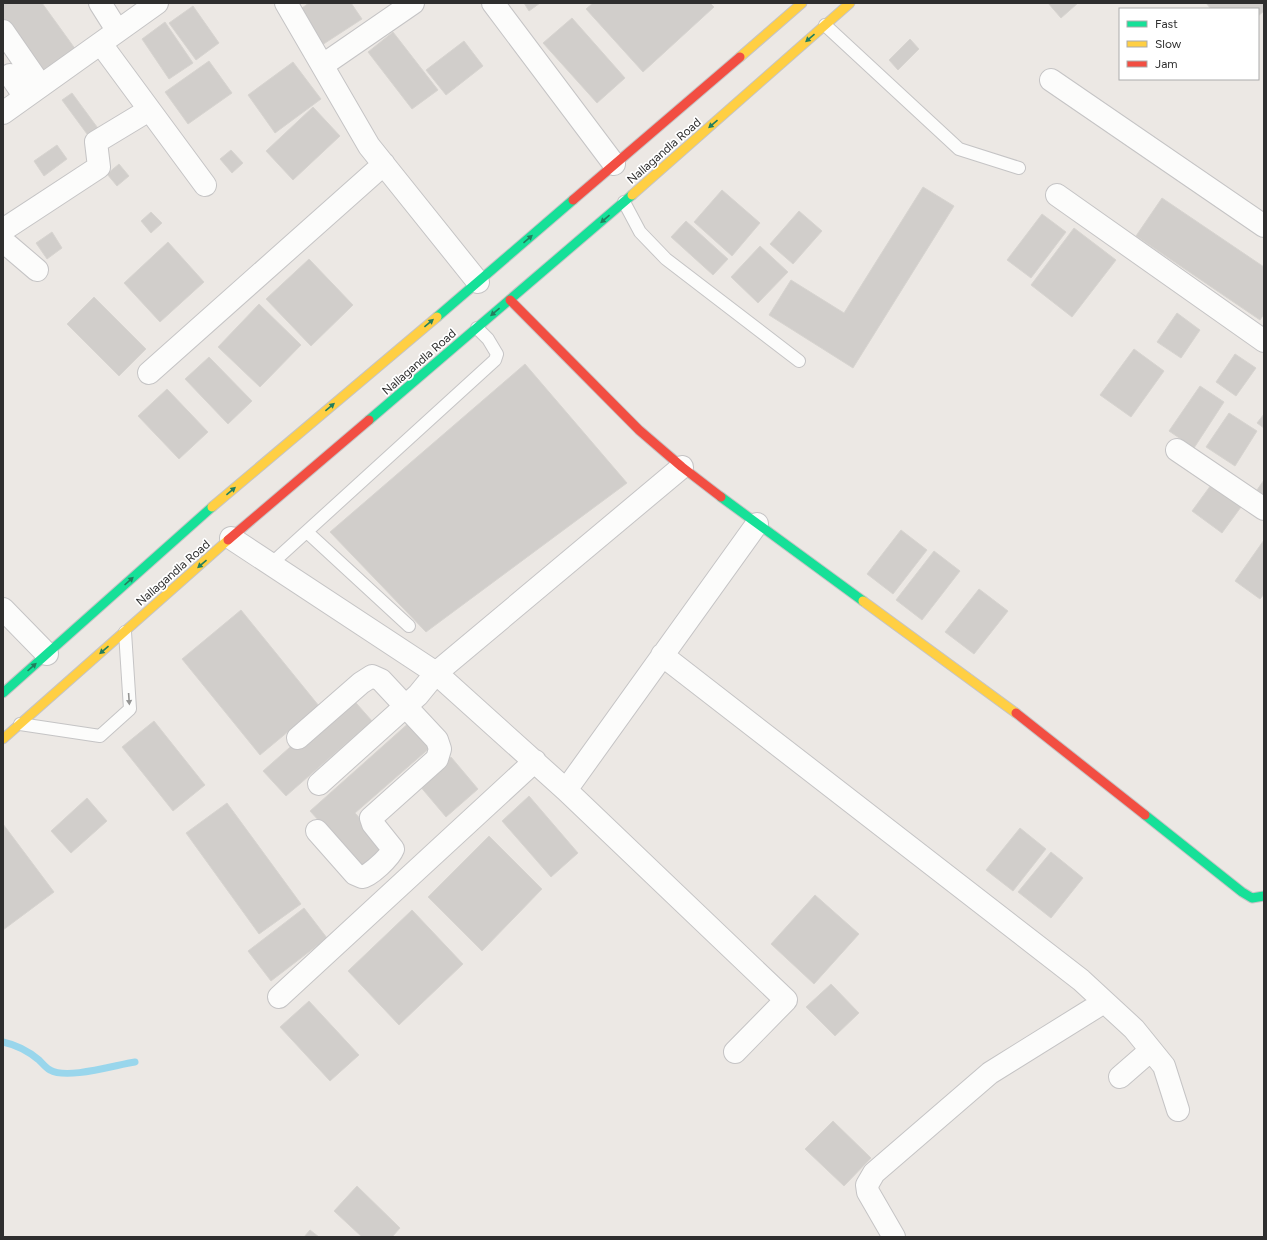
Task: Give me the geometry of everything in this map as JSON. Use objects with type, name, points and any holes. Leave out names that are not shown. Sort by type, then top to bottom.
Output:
[{"type":"main road","name":"Nallagandla Road","points":[[3,693],[201,517],[478,282],[802,3]]},
{"type":"main road","name":"Nallagandla Road","points":[[3,739],[231,538],[624,202],[850,3]]},
{"type":"main road","points":[[510,300],[639,430],[682,467],[757,524],[1009,707],[1242,892],[1252,898],[1264,896]]},
{"type":"street","points":[[100,3],[109,37],[149,110],[205,185]]},
{"type":"street","points":[[3,113],[157,3]]},
{"type":"street","points":[[286,3],[369,146],[478,282]]},
{"type":"street","points":[[323,65],[413,3]]},
{"type":"street","points":[[493,3],[614,164]]},
{"type":"street","points":[[3,31],[33,92]]},
{"type":"street","points":[[10,75],[33,92]]},
{"type":"street","points":[[1050,80],[1262,221]]},
{"type":"street","points":[[3,230],[99,167],[96,142],[149,110]]},
{"type":"street","points":[[149,373],[384,164]]},
{"type":"street","points":[[1057,195],[1264,341]]},
{"type":"street","points":[[3,241],[37,270]]},
{"type":"street","points":[[1177,450],[1264,509]]},
{"type":"street","points":[[319,784],[418,695],[436,673],[682,467]]},
{"type":"street","points":[[566,790],[757,524]]},
{"type":"street","points":[[231,538],[436,673],[535,761],[786,1000],[735,1052]]},
{"type":"street","points":[[3,609],[46,654]]},
{"type":"street","points":[[662,655],[1080,980],[1134,1030],[1164,1066],[1178,1110]]},
{"type":"street","points":[[298,738],[361,683],[372,676],[381,680],[437,740],[440,749],[437,758],[371,818],[373,824],[393,849],[391,854],[368,875],[358,876],[317,831]]},
{"type":"street","points":[[279,998],[535,761]]},
{"type":"street","points":[[894,1237],[868,1192],[867,1185],[874,1173],[990,1073],[1104,1002]]},
{"type":"street","points":[[1120,1077],[1151,1050]]},
{"type":"lane","points":[[825,25],[959,149],[1019,168]]},
{"type":"lane","points":[[624,202],[640,232],[666,259],[799,361]]},
{"type":"lane","points":[[271,564],[495,360],[498,354],[477,328]]},
{"type":"lane","points":[[307,532],[409,626]]},
{"type":"lane","points":[[20,724],[100,736],[130,709],[125,632]]},
{"type":"building","points":[[3,3],[42,3],[76,50],[39,75],[3,24]]},
{"type":"building","points":[[309,3],[351,3],[362,19],[322,45],[299,10]]},
{"type":"building","points":[[524,3],[540,3],[529,11]]},
{"type":"building","points":[[593,3],[710,3],[714,7],[643,72],[586,9]]},
{"type":"building","points":[[1048,3],[1078,3],[1061,18]]},
{"type":"building","points":[[1206,3],[1264,3],[1264,11],[1259,15],[1259,8],[1210,8]]},
{"type":"building","points":[[193,6],[219,43],[196,60],[169,23]]},
{"type":"building","points":[[572,18],[625,78],[597,103],[543,43]]},
{"type":"building","points":[[165,22],[193,63],[169,79],[142,39]]},
{"type":"building","points":[[393,32],[438,90],[412,109],[368,52]]},
{"type":"building","points":[[910,39],[919,49],[898,70],[889,60]]},
{"type":"building","points":[[464,41],[483,66],[446,95],[426,70]]},
{"type":"building","points":[[209,61],[232,93],[188,124],[165,92]]},
{"type":"building","points":[[293,62],[321,99],[275,133],[248,95]]},
{"type":"building","points":[[72,93],[100,131],[90,138],[62,100]]},
{"type":"building","points":[[313,107],[340,136],[293,180],[266,151]]},
{"type":"building","points":[[57,145],[67,159],[44,176],[34,161]]},
{"type":"building","points":[[231,150],[243,163],[232,173],[220,159]]},
{"type":"building","points":[[119,164],[129,176],[117,186],[107,174]]},
{"type":"building","points":[[923,187],[954,206],[853,368],[769,315],[791,280],[844,313]]},
{"type":"building","points":[[722,190],[760,223],[732,256],[694,222]]},
{"type":"building","points":[[1162,198],[1264,267],[1264,314],[1260,320],[1136,236]]},
{"type":"building","points":[[799,211],[822,231],[793,264],[770,244]]},
{"type":"building","points":[[151,212],[162,223],[151,233],[141,221]]},
{"type":"building","points":[[1042,214],[1066,232],[1031,278],[1007,260]]},
{"type":"building","points":[[686,221],[728,259],[713,275],[671,237]]},
{"type":"building","points":[[1074,228],[1116,260],[1072,317],[1031,285]]},
{"type":"building","points":[[52,232],[62,248],[47,259],[36,243]]},
{"type":"building","points":[[168,242],[204,282],[160,322],[124,283]]},
{"type":"building","points":[[760,246],[788,272],[758,303],[731,277]]},
{"type":"building","points":[[309,259],[353,305],[311,346],[266,299]]},
{"type":"building","points":[[94,297],[146,349],[119,376],[67,324]]},
{"type":"building","points":[[259,304],[301,345],[260,387],[218,347]]},
{"type":"building","points":[[1177,313],[1200,330],[1181,358],[1157,342]]},
{"type":"building","points":[[1134,349],[1164,371],[1131,417],[1100,395]]},
{"type":"building","points":[[1235,354],[1256,368],[1236,396],[1216,382]]},
{"type":"building","points":[[209,357],[252,401],[228,424],[185,379]]},
{"type":"building","points":[[525,364],[627,483],[426,632],[330,532]]},
{"type":"building","points":[[1200,386],[1224,402],[1194,448],[1169,431]]},
{"type":"building","points":[[167,389],[208,432],[179,459],[138,416]]},
{"type":"building","points":[[1229,413],[1257,431],[1235,466],[1206,447]]},
{"type":"building","points":[[1264,414],[1264,428],[1257,423]]},
{"type":"building","points":[[1264,480],[1264,495],[1257,490]]},
{"type":"building","points":[[1211,485],[1241,507],[1222,533],[1192,511]]},
{"type":"building","points":[[901,530],[927,550],[893,594],[867,574]]},
{"type":"building","points":[[1264,540],[1264,594],[1260,599],[1235,581]]},
{"type":"building","points":[[934,551],[960,571],[922,620],[896,600]]},
{"type":"building","points":[[979,589],[1008,611],[974,654],[945,632]]},
{"type":"building","points":[[241,610],[319,706],[260,755],[182,659]]},
{"type":"building","points":[[349,695],[372,721],[286,796],[263,771]]},
{"type":"building","points":[[154,721],[205,785],[173,811],[122,747]]},
{"type":"building","points":[[411,721],[432,746],[355,813],[385,846],[362,868],[310,811]]},
{"type":"building","points":[[451,757],[478,789],[446,817],[419,785]]},
{"type":"building","points":[[529,796],[578,853],[551,877],[502,821]]},
{"type":"building","points":[[87,798],[107,821],[71,853],[51,831]]},
{"type":"building","points":[[227,803],[301,904],[259,934],[186,833]]},
{"type":"building","points":[[3,824],[54,892],[3,930]]},
{"type":"building","points":[[1020,828],[1046,849],[1013,891],[986,870]]},
{"type":"building","points":[[489,836],[542,889],[482,951],[428,897]]},
{"type":"building","points":[[1051,852],[1083,878],[1051,918],[1018,892]]},
{"type":"building","points":[[815,895],[859,934],[814,984],[771,944]]},
{"type":"building","points":[[304,908],[327,938],[271,981],[248,951]]},
{"type":"building","points":[[412,910],[463,964],[399,1025],[348,971]]},
{"type":"building","points":[[831,984],[859,1013],[835,1036],[806,1007]]},
{"type":"building","points":[[309,1001],[359,1055],[330,1081],[280,1027]]},
{"type":"building","points":[[833,1121],[871,1158],[844,1186],[805,1149]]},
{"type":"building","points":[[357,1186],[400,1228],[392,1237],[362,1237],[334,1211]]},
{"type":"building","points":[[310,1230],[319,1237],[304,1237]]},
{"type":"waterway","points":[[3,1042],[17,1046],[26,1051],[46,1067],[58,1073],[79,1073],[135,1062]]},
{"type":"traffic: fast","points":[[369,420],[632,195]]},
{"type":"traffic: fast","points":[[437,317],[573,200]]},
{"type":"traffic: fast","points":[[721,497],[863,601]]},
{"type":"traffic: fast","points":[[3,693],[212,507]]},
{"type":"traffic: fast","points":[[1145,815],[1242,892],[1252,898],[1264,896]]},
{"type":"traffic: slow","points":[[740,57],[802,3]]},
{"type":"traffic: slow","points":[[632,195],[850,3]]},
{"type":"traffic: slow","points":[[212,507],[437,317]]},
{"type":"traffic: slow","points":[[3,739],[228,540]]},
{"type":"traffic: slow","points":[[863,601],[1016,713]]},
{"type":"traffic: jam","points":[[573,200],[740,57]]},
{"type":"traffic: jam","points":[[510,300],[639,430],[682,467],[721,497]]},
{"type":"traffic: jam","points":[[228,540],[369,420]]},
{"type":"traffic: jam","points":[[1016,713],[1145,815]]}]
